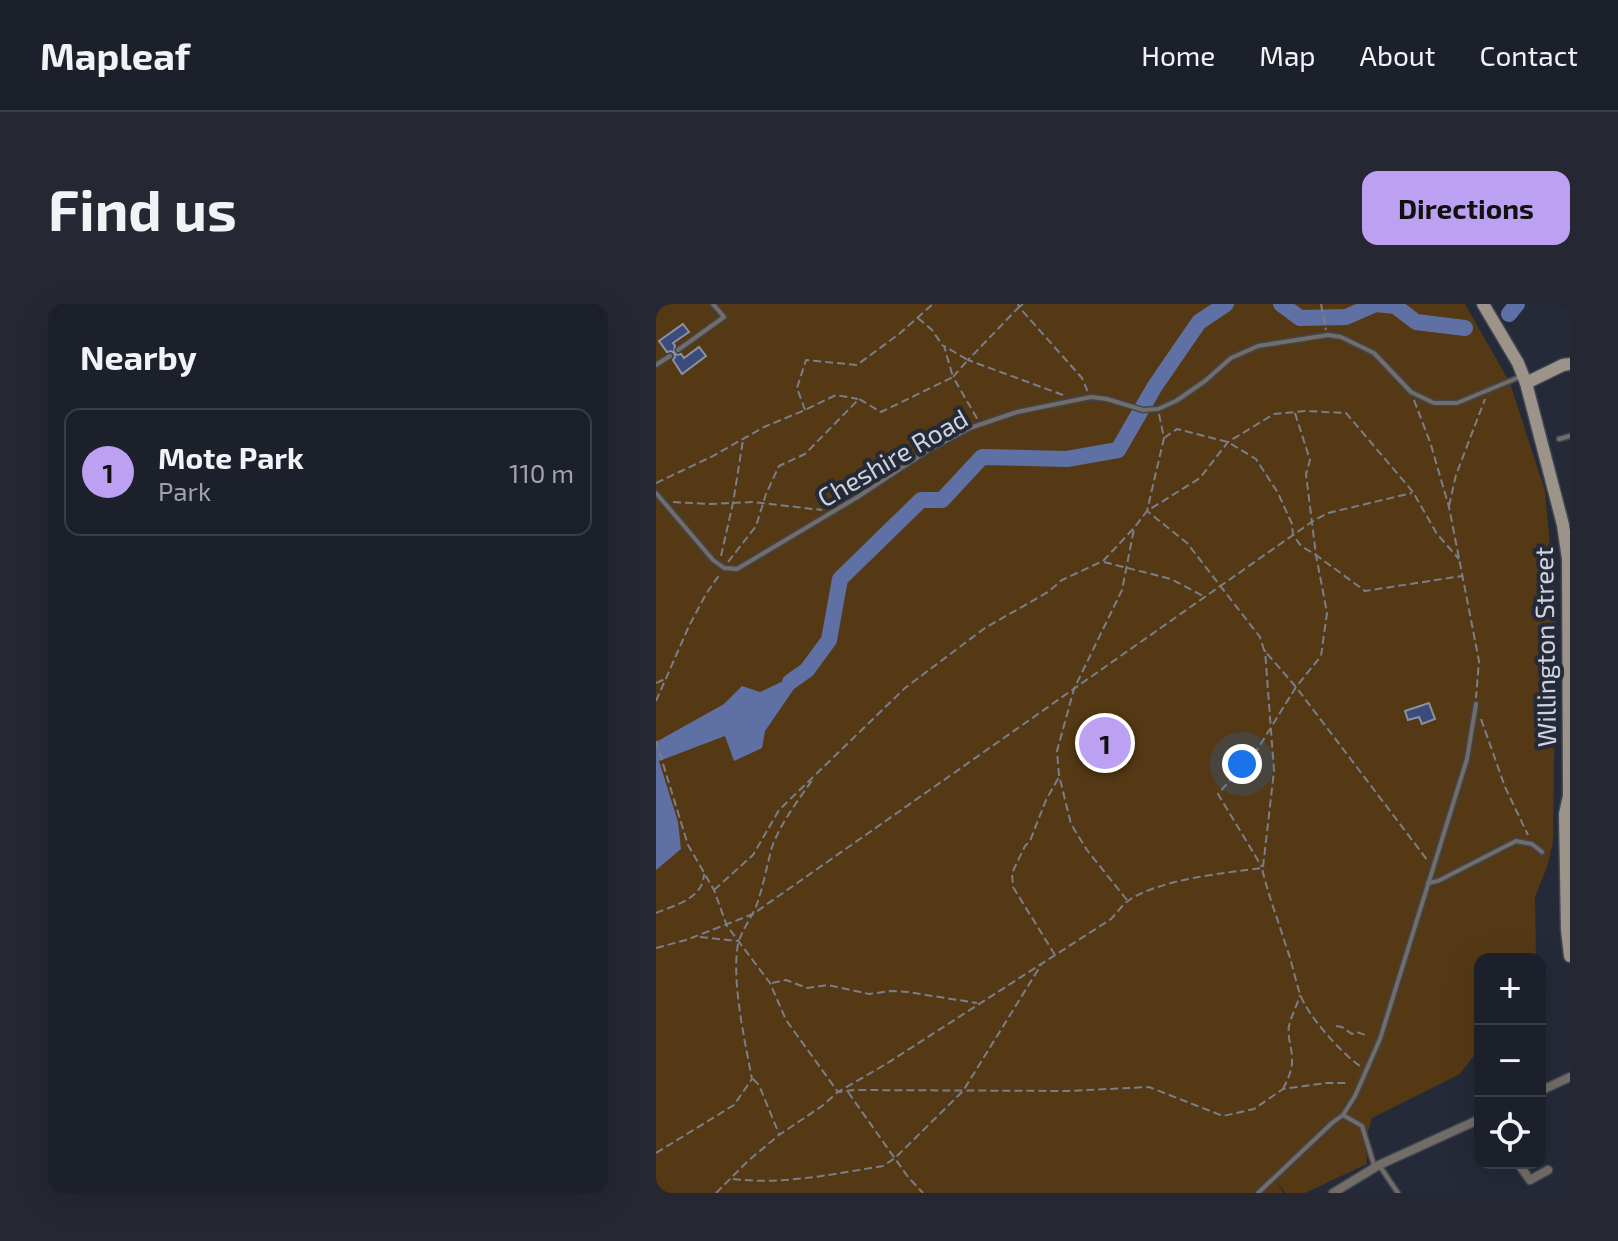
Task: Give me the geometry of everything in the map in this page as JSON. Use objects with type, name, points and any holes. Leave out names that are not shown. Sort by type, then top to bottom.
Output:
[{"type":"street","name":"Willington Street","points":[[1483,304],[1518,363],[1524,380],[1555,493],[1568,559],[1569,796],[1565,814],[1570,956]]},
{"type":"street","points":[[1524,380],[1570,364]]},
{"type":"street","points":[[1546,1088],[1570,1077]]},
{"type":"street","points":[[1333,1193],[1377,1166],[1474,1122]]},
{"type":"street","points":[[1522,1169],[1530,1180],[1548,1170]]},
{"type":"lane","points":[[678,350],[724,317],[713,304]]},
{"type":"lane","name":"Cheshire Road","points":[[722,566],[737,569],[834,512],[927,451],[981,425],[1017,412],[1091,397],[1143,410],[1158,409],[1205,381],[1231,358],[1258,346],[1328,335],[1341,337],[1374,353],[1411,392]]},
{"type":"lane","points":[[656,365],[670,356]]},
{"type":"lane","points":[[1411,392],[1434,403],[1457,403],[1488,389],[1524,380]]},
{"type":"lane","points":[[1559,439],[1570,436]]},
{"type":"lane","points":[[656,493],[700,546],[722,566]]},
{"type":"lane","points":[[1258,1193],[1343,1115],[1355,1096],[1380,1039],[1467,759],[1476,704]]},
{"type":"lane","points":[[1428,883],[1438,881],[1516,841],[1532,844],[1542,852]]},
{"type":"lane","points":[[1343,1115],[1362,1126],[1377,1166],[1398,1193]]},
{"type":"path","points":[[805,410],[797,388],[806,360],[857,365],[933,304]]},
{"type":"path","points":[[1321,304],[1327,334]]},
{"type":"path","points":[[656,483],[764,427],[836,395],[859,399],[881,412],[953,377],[1020,305],[1082,378],[1091,397]]},
{"type":"path","points":[[917,318],[932,330],[944,346],[953,377],[981,425]]},
{"type":"path","points":[[944,346],[968,360],[1075,400]]},
{"type":"path","points":[[1449,507],[1456,475],[1488,389]]},
{"type":"path","points":[[1411,392],[1449,507],[1479,661],[1476,704],[1505,787],[1532,844]]},
{"type":"path","points":[[656,701],[722,566],[756,526],[779,466],[805,454],[859,399]]},
{"type":"path","points":[[1147,511],[1164,438],[1158,409]]},
{"type":"path","points":[[1295,412],[1310,460],[1306,474],[1327,613],[1321,656],[1296,687],[1257,750],[1218,794],[1262,868],[1300,994],[1327,1034],[1350,1060],[1360,1066]]},
{"type":"path","points":[[714,890],[753,855],[779,810],[905,688],[985,628],[1048,592],[1062,580],[1103,561],[1147,511],[1200,478],[1228,442],[1274,414],[1346,413],[1413,492],[1437,534],[1459,559]]},
{"type":"path","points":[[1164,438],[1177,429],[1228,442],[1256,459],[1278,493],[1292,524],[1293,535],[1301,546],[1365,591],[1462,576]]},
{"type":"path","points":[[722,566],[743,439]]},
{"type":"path","points":[[656,948],[727,926],[753,914],[1313,521],[1328,513],[1413,492]]},
{"type":"path","points":[[663,502],[764,503],[834,512]]},
{"type":"path","points":[[1147,511],[1187,543],[1260,637],[1264,650],[1274,771],[1262,868]]},
{"type":"path","points":[[1128,901],[1087,850],[1071,824],[1059,775],[1057,751],[1074,689],[1122,590],[1134,528]]},
{"type":"path","points":[[1103,561],[1171,579],[1204,597]]},
{"type":"path","points":[[1264,650],[1296,687],[1433,868]]},
{"type":"path","points":[[656,683],[666,678]]},
{"type":"path","points":[[656,741],[688,845],[714,890],[727,926],[770,983],[786,1020],[838,1092]]},
{"type":"path","points":[[779,1135],[759,1085],[752,1079],[743,1031],[736,953],[738,941],[758,901],[773,844],[816,775]]},
{"type":"path","points":[[1055,955],[1013,887],[1012,873],[1059,775]]},
{"type":"path","points":[[716,1193],[779,1135],[838,1092],[1111,919],[1128,901],[1158,887],[1199,877],[1262,868]]},
{"type":"path","points":[[656,913],[689,899],[699,891],[704,882],[704,873]]},
{"type":"path","points":[[697,936],[738,941]]},
{"type":"path","points":[[732,1179],[780,1182],[883,1166],[895,1158],[963,1091],[1042,964]]},
{"type":"path","points":[[770,983],[786,980],[807,988],[828,985],[869,994],[908,992],[980,1003]]},
{"type":"path","points":[[1283,1089],[1293,1058],[1289,1024],[1300,994]]},
{"type":"path","points":[[1336,1026],[1352,1034],[1357,1032],[1368,1036]]},
{"type":"path","points":[[656,1153],[734,1105],[752,1079]]},
{"type":"path","points":[[838,1092],[1067,1091],[1149,1087],[1223,1116],[1254,1109],[1283,1089],[1349,1083]]},
{"type":"path","points":[[847,1091],[908,1177],[923,1193]]},
{"type":"shaded area","points":[[656,304],[1465,304],[1510,383],[1545,491],[1556,612],[1553,842],[1535,897],[1536,953],[1474,953],[1474,1056],[1460,1074],[1372,1118],[1366,1139],[1367,1164],[1305,1193],[1285,1193],[1277,1181],[1283,1193],[656,1193]]},
{"type":"water","points":[[807,670],[765,731],[762,748],[734,761],[725,736],[659,761],[678,822],[681,849],[656,870],[656,742],[724,704],[742,686],[760,692]]},
{"type":"building","points":[[683,324],[689,332],[673,343],[674,352],[684,358],[699,347],[706,356],[682,374],[673,360],[674,353],[667,352],[659,341]]},
{"type":"building","points":[[1429,703],[1435,719],[1422,724],[1419,717],[1408,720],[1405,711]]},
{"type":"waterway","points":[[790,682],[807,670],[829,640],[840,579],[921,500],[942,500],[982,457],[1067,459],[1118,450],[1155,386],[1199,322],[1226,304]]},
{"type":"waterway","points":[[1281,304],[1300,318],[1346,317],[1376,304],[1395,306],[1416,322],[1465,328]]},
{"type":"waterway","points":[[1509,314],[1517,304]]},
{"type":"place","name":"Mote Park","points":[[1105,743]]}]
